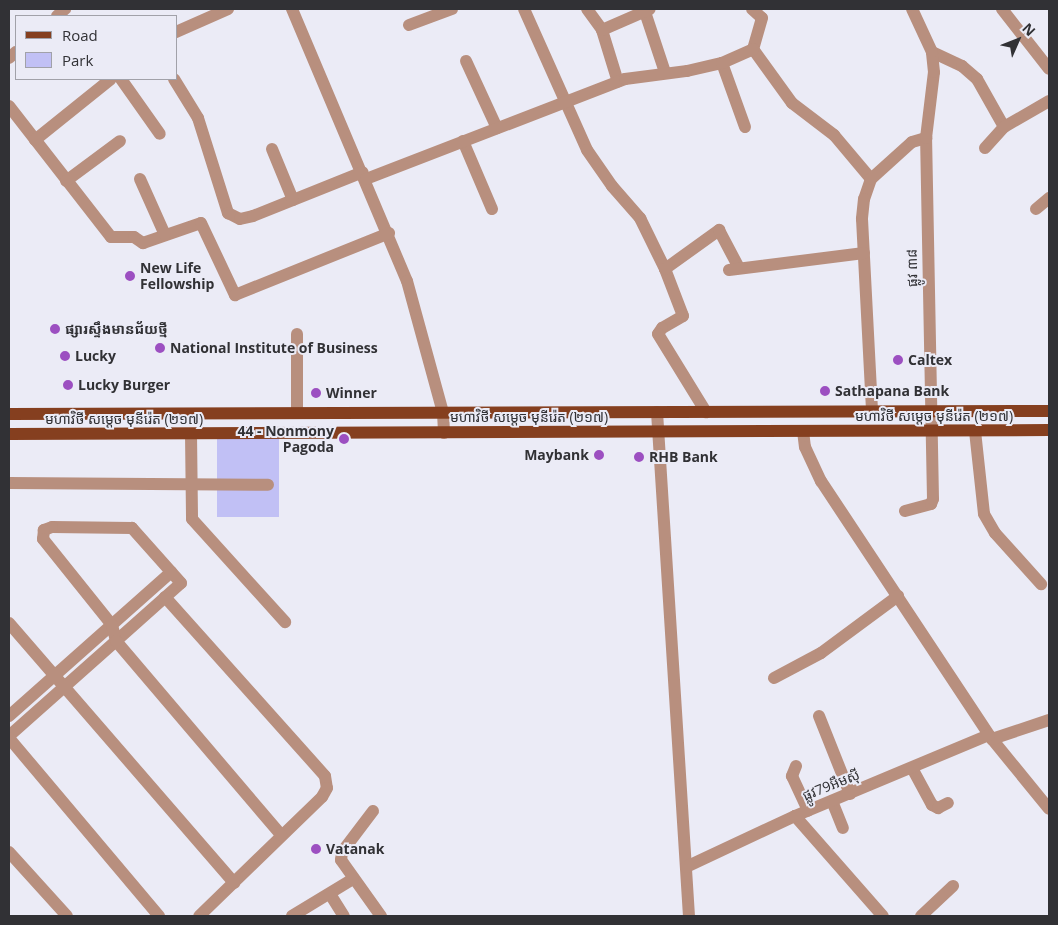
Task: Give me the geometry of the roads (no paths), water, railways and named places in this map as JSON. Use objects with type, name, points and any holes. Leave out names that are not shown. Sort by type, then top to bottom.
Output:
[{"type":"main road","name":"មហាវិថី សម្តេច មុនីរ៉េត (២១៧)","points":[[9,414],[1049,411]]},
{"type":"main road","name":"មហាវិថី សម្តេច មុនីរ៉េត (២១៧)","points":[[9,434],[1049,430]]},
{"type":"street","points":[[178,31],[228,9]]},
{"type":"street","points":[[292,9],[365,176],[407,281],[443,413],[444,433]]},
{"type":"street","points":[[409,24],[452,9]]},
{"type":"street","points":[[524,9],[587,150],[612,186],[640,218],[665,269],[683,316],[662,328],[658,334],[706,412]]},
{"type":"street","points":[[586,9],[602,30],[618,82]]},
{"type":"street","points":[[175,80],[198,118],[228,213],[240,219],[463,141],[618,82],[665,72],[687,71],[722,63],[753,49],[762,18],[752,9]]},
{"type":"street","name":"ផ្លូវ ៣៨","points":[[904,511],[932,502],[929,431],[926,138],[934,72],[932,52],[912,9]]},
{"type":"street","points":[[1002,9],[1049,69]]},
{"type":"street","points":[[602,30],[648,10],[665,72]]},
{"type":"street","points":[[753,49],[792,103],[834,134],[871,179]]},
{"type":"street","points":[[932,52],[962,66],[977,79],[1004,127]]},
{"type":"street","points":[[466,61],[498,128]]},
{"type":"street","points":[[722,63],[745,128]]},
{"type":"street","points":[[35,140],[110,80]]},
{"type":"street","points":[[122,80],[160,134]]},
{"type":"street","points":[[985,148],[1004,127],[1049,101]]},
{"type":"street","points":[[10,110],[113,238],[134,237],[143,243],[201,223],[235,295],[389,233]]},
{"type":"street","points":[[872,411],[864,253],[864,199],[871,179],[912,142],[926,138]]},
{"type":"street","points":[[66,180],[120,141]]},
{"type":"street","points":[[463,141],[492,209]]},
{"type":"street","points":[[272,149],[293,200]]},
{"type":"street","points":[[140,178],[165,235]]},
{"type":"street","points":[[1036,210],[1049,198]]},
{"type":"street","points":[[665,269],[718,230],[734,269],[864,253]]},
{"type":"street","points":[[297,334],[297,413]]},
{"type":"street","points":[[657,412],[689,916]]},
{"type":"street","points":[[803,431],[805,447],[821,481],[991,737],[1049,809]]},
{"type":"street","points":[[975,431],[984,514],[995,533],[1041,584]]},
{"type":"street","points":[[191,434],[192,519],[285,622]]},
{"type":"street","points":[[9,482],[268,485]]},
{"type":"street","points":[[159,916],[9,737],[63,688],[116,641],[165,597],[181,583],[132,528],[52,527],[44,530],[43,539],[112,625],[116,641],[281,834]]},
{"type":"street","points":[[9,716],[171,572]]},
{"type":"street","points":[[774,678],[821,653],[898,596]]},
{"type":"street","points":[[165,597],[325,776],[327,788],[322,797],[281,834],[199,916]]},
{"type":"street","points":[[9,623],[63,688],[234,883]]},
{"type":"street","points":[[819,716],[850,794]]},
{"type":"street","name":"ផ្លូវ79អឹមស៊ី","points":[[686,867],[796,816],[912,768],[991,737],[1049,720]]},
{"type":"street","points":[[796,766],[792,776],[808,811]]},
{"type":"street","points":[[912,768],[932,805],[938,808],[948,803]]},
{"type":"street","points":[[832,801],[843,828]]},
{"type":"street","points":[[373,811],[342,852],[341,860],[381,916]]},
{"type":"street","points":[[796,816],[882,916]]},
{"type":"street","points":[[9,852],[66,916]]},
{"type":"street","points":[[292,916],[353,879]]},
{"type":"street","points":[[921,916],[953,886]]},
{"type":"street","points":[[330,894],[344,916]]},
{"type":"place","name":"New Life Fellowship","points":[[130,276]]},
{"type":"place","name":"ផ្សារស្ទឹងមានជ័យថ្មី","points":[[55,329]]},
{"type":"place","name":"National Institute of Business","points":[[160,348]]},
{"type":"place","name":"Lucky","points":[[65,356]]},
{"type":"place","name":"Caltex","points":[[898,360]]},
{"type":"place","name":"Lucky Burger","points":[[68,385]]},
{"type":"place","name":"Sathapana Bank","points":[[825,391]]},
{"type":"place","name":"Winner","points":[[316,393]]},
{"type":"place","name":"44 - Nonmony Pagoda","points":[[344,439]]},
{"type":"place","name":"Maybank","points":[[599,455]]},
{"type":"place","name":"RHB Bank","points":[[639,457]]},
{"type":"place","name":"Vatanak","points":[[316,849]]}]
